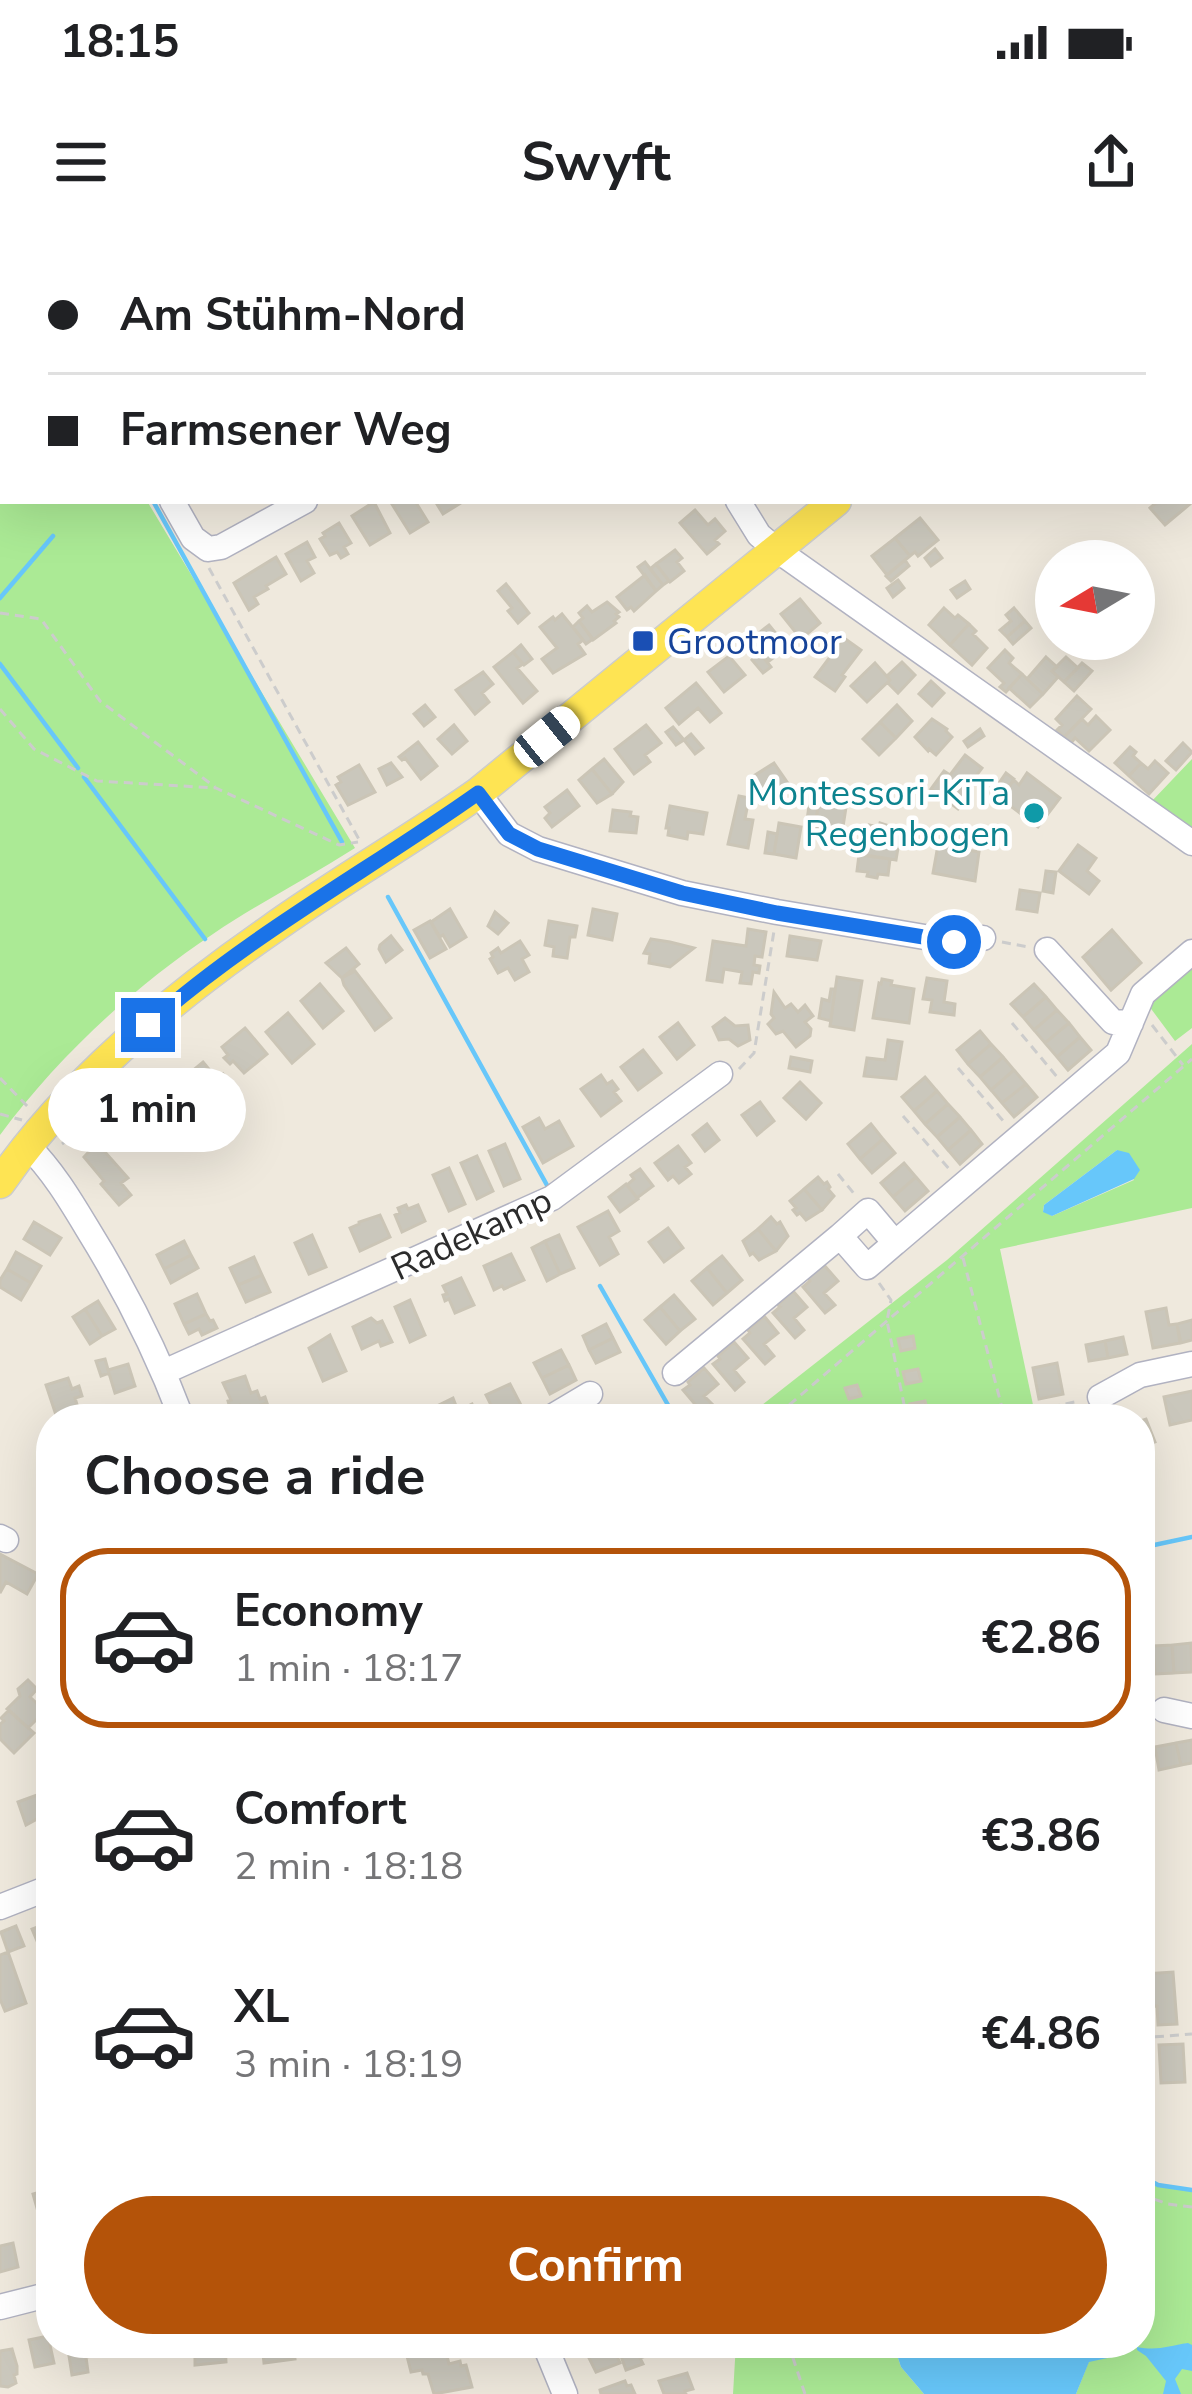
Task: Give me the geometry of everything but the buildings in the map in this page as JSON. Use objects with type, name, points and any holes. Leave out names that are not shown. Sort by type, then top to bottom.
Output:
[{"type":"main road","points":[[0,1183],[26,1133],[69,1100],[168,1007],[364,853],[478,793],[832,504]]},
{"type":"street","points":[[174,504],[193,538],[208,549],[299,504]]},
{"type":"street","points":[[740,504],[759,535],[777,550],[1192,843]]},
{"type":"street","points":[[478,793],[509,834],[538,849],[682,893],[954,942],[983,938]]},
{"type":"street","points":[[1047,950],[1113,1022],[1131,1023]]},
{"type":"street","points":[[840,1236],[867,1267],[1118,1053],[1143,994],[1192,952]]},
{"type":"street","name":"Radekamp","points":[[164,1372],[553,1198],[720,1074]]},
{"type":"street","points":[[26,1133],[126,1290],[176,1404]]},
{"type":"street","points":[[675,1373],[868,1211],[895,1244]]},
{"type":"street","points":[[1100,1396],[1140,1375],[1192,1364]]},
{"type":"street","points":[[573,1404],[590,1394]]},
{"type":"street","points":[[1164,1710],[1192,1716]]},
{"type":"street","points":[[0,1907],[36,1893]]},
{"type":"street","points":[[0,2307],[36,2298]]},
{"type":"street","points":[[551,2358],[565,2394]]},
{"type":"path","points":[[208,549],[206,562],[364,853]]},
{"type":"path","points":[[0,613],[41,619],[100,701],[216,788],[364,853]]},
{"type":"path","points":[[0,709],[34,749],[97,781],[216,788]]},
{"type":"path","points":[[720,1074],[741,1069],[754,1053],[777,913]]},
{"type":"path","points":[[983,938],[1047,950]]},
{"type":"path","points":[[1012,1023],[1070,1094]]},
{"type":"path","points":[[1131,1023],[1153,1025],[1185,1066]]},
{"type":"path","points":[[790,1404],[1192,1059]]},
{"type":"path","points":[[958,1068],[1018,1138]]},
{"type":"path","points":[[0,1078],[33,1111]]},
{"type":"path","points":[[63,1143],[106,1100]]},
{"type":"path","points":[[0,1114],[26,1133]]},
{"type":"path","points":[[904,1116],[963,1185]]},
{"type":"path","points":[[838,1174],[868,1211]]},
{"type":"path","points":[[962,1255],[1001,1404]]},
{"type":"path","points":[[867,1267],[891,1300],[887,1321],[904,1404]]},
{"type":"path","points":[[1065,1404],[1100,1396]]},
{"type":"path","points":[[1155,2037],[1192,2034]]},
{"type":"path","points":[[1155,2199],[1192,2207]]},
{"type":"path","points":[[793,2358],[805,2394]]},
{"type":"green space","points":[[0,504],[149,504],[355,848],[230,923],[154,977],[72,1051],[0,1135]]},
{"type":"green space","points":[[1192,759],[1192,830],[1151,802]]},
{"type":"green space","points":[[1192,967],[1192,1028],[1175,1041],[1146,1002]]},
{"type":"green space","points":[[1192,1044],[1192,1208],[1000,1249],[1033,1404],[763,1404],[947,1260]],"holes":[[[1117,1150],[1134,1180],[1052,1216],[1043,1211],[1044,1205]]]},
{"type":"green space","points":[[1155,2186],[1192,2189],[1192,2394],[1076,2394],[1089,2361],[1155,2358]]},
{"type":"green space","points":[[735,2358],[898,2358],[924,2394],[733,2394]]},
{"type":"water","points":[[1117,1150],[1129,1153],[1140,1170],[1134,1179],[1052,1216],[1043,1212],[1044,1205]]},
{"type":"water","points":[[1192,2345],[1192,2371],[1182,2369],[1175,2379],[1181,2394],[1163,2394],[1166,2381],[1148,2358],[1155,2358],[1157,2348]]},
{"type":"water","points":[[898,2358],[1108,2358],[1089,2362],[1076,2394],[924,2394]]},
{"type":"waterway","points":[[155,504],[342,842]]},
{"type":"waterway","points":[[0,598],[53,536]]},
{"type":"waterway","points":[[0,664],[78,768]]},
{"type":"waterway","points":[[84,777],[205,939]]},
{"type":"waterway","points":[[388,897],[548,1187]]},
{"type":"waterway","points":[[600,1286],[667,1404]]},
{"type":"waterway","points":[[1155,1545],[1192,1537]]},
{"type":"waterway","points":[[1155,2183],[1192,2190]]},
{"type":"place","name":"Grootmoor","points":[[643,641]]},
{"type":"place","name":"Montessori-KiTa Regenbogen","points":[[1034,813]]},
{"type":"route","points":[[148,1025],[271,929],[478,793],[509,834],[538,849],[682,893],[954,942]]}]
